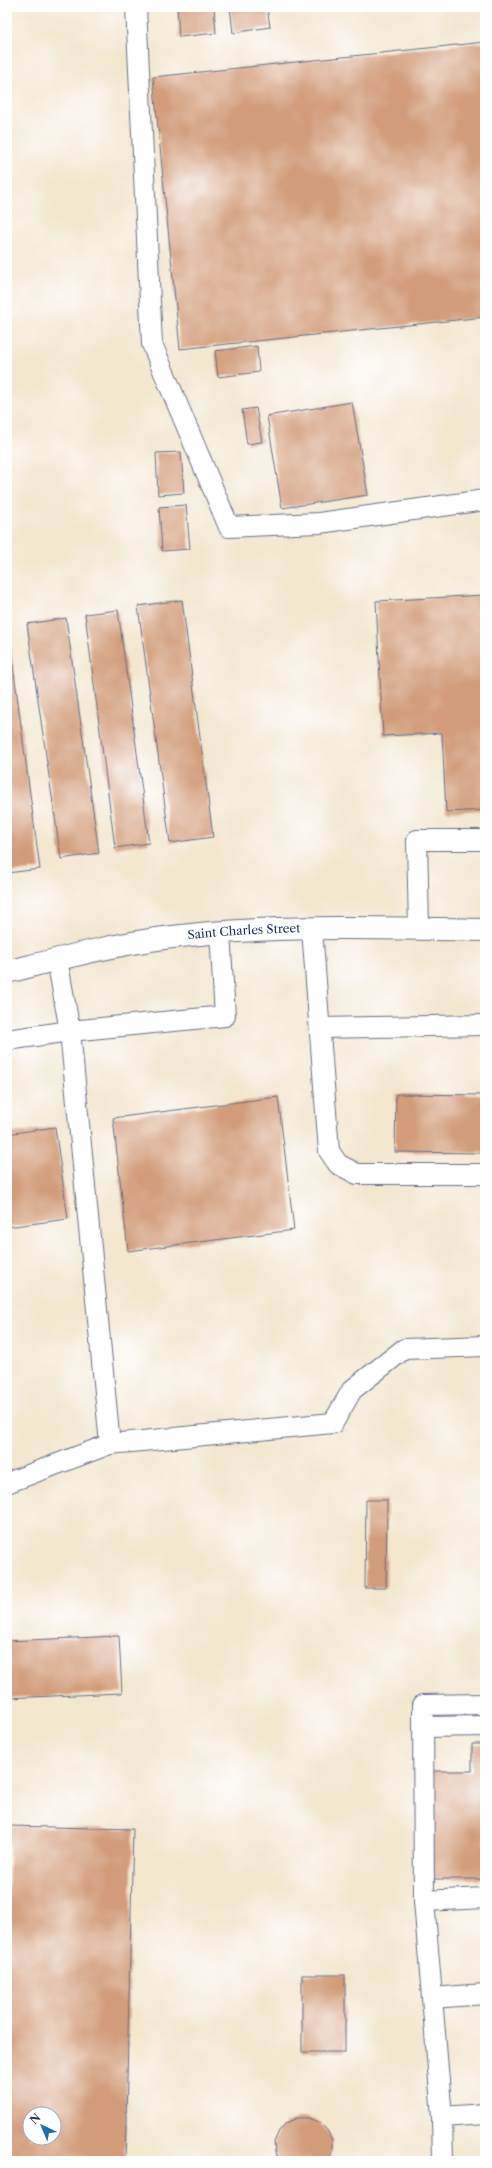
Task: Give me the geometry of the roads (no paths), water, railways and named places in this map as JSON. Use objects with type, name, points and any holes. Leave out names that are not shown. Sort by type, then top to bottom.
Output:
[{"type":"street","name":"Saint Charles Street","points":[[7,972],[107,948],[164,938],[220,932],[312,929],[485,930]]},
{"type":"lane","points":[[136,7],[152,344],[228,527],[319,523],[485,500]]},
{"type":"lane","points":[[419,929],[417,840],[485,840]]},
{"type":"lane","points":[[312,929],[329,1151],[338,1164],[357,1174],[485,1174]]},
{"type":"lane","points":[[7,1040],[224,1016],[220,932]]},
{"type":"lane","points":[[57,959],[70,1032],[110,1444]]},
{"type":"lane","points":[[320,1028],[485,1025]]},
{"type":"lane","points":[[7,1483],[110,1444],[333,1423],[352,1390],[404,1349],[485,1346]]},
{"type":"lane","points":[[443,2161],[442,2117],[424,1901],[423,1705],[485,1704]]},
{"type":"lane","points":[[423,1727],[485,1726]]},
{"type":"lane","points":[[424,1901],[485,1898]]},
{"type":"lane","points":[[432,1998],[485,1994]]},
{"type":"lane","points":[[442,2117],[485,2114]]}]
